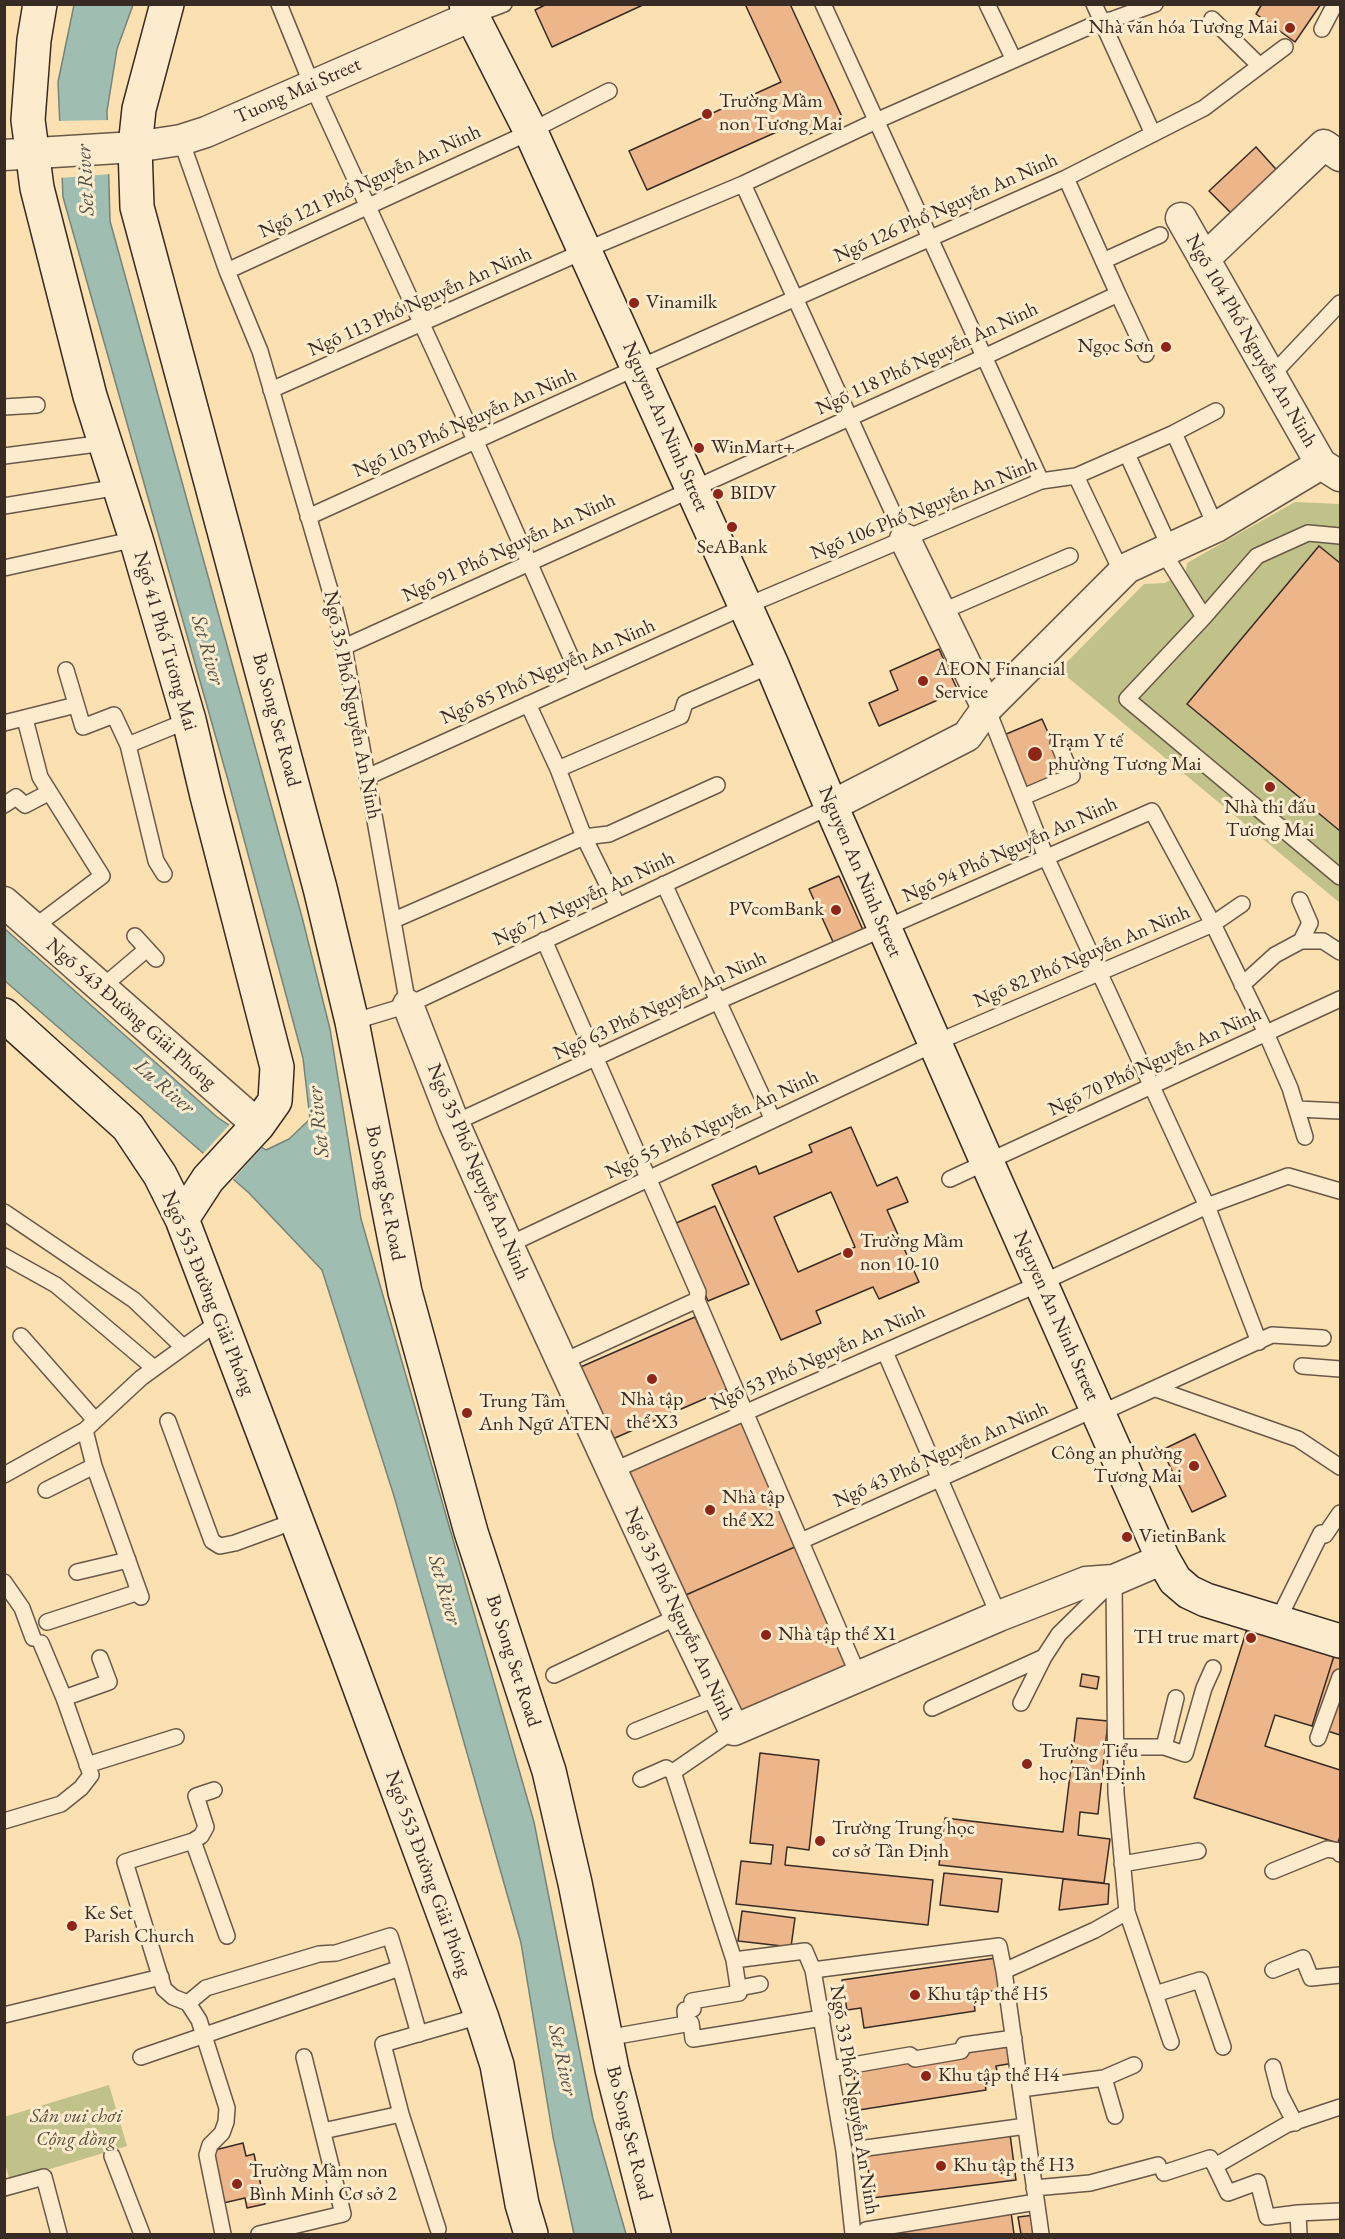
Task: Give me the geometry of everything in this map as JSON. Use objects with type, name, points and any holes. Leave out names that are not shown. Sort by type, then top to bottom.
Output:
[{"type":"street","name":"Ngõ 41 Phố Tương Mai","points":[[40,4],[33,40],[28,154],[90,396],[136,539],[189,720],[277,1067],[275,1101],[258,1125],[208,1179],[182,1219]]},
{"type":"street","name":"Bo Song Set Road","points":[[167,4],[127,147],[137,207],[320,888],[352,1022],[405,1292],[471,1532],[549,1771],[575,1883],[612,2069],[654,2235]]},
{"type":"street","name":"Tuong Mai Street","points":[[28,154],[127,147],[181,140],[206,132],[312,85],[469,10]]},
{"type":"street","name":"Nguyen An Ninh Street","points":[[469,10],[530,130],[746,606],[935,1044],[1163,1558],[1175,1580],[1189,1592],[1341,1641]]},
{"type":"street","points":[[1204,259],[1324,145],[1341,156]]},
{"type":"street","name":"Ngõ 104 Phố Nguyễn An Ninh","points":[[831,806],[967,736],[987,708],[1127,568],[1331,470],[1270,377],[1204,259],[1170,226]]},
{"type":"street","points":[[905,538],[987,708]]},
{"type":"street","name":"Ngõ 543 Đường Giải Phóng","points":[[4,902],[258,1125]]},
{"type":"street","name":"Ngõ 35 Phố Nguyễn An Ninh","points":[[408,1005],[454,1123],[508,1245],[734,1730],[999,1616],[1086,1582],[1114,1580],[1163,1558]]},
{"type":"street","name":"Ngõ 553 Đường Giải Phóng","points":[[4,1015],[128,1127],[160,1175],[182,1219],[482,2018],[497,2065],[522,2204],[531,2235]]},
{"type":"lane","points":[[279,4],[312,85],[476,442],[581,680]]},
{"type":"lane","points":[[469,10],[504,4]]},
{"type":"lane","points":[[823,4],[1041,481]]},
{"type":"lane","points":[[987,4],[1014,60]]},
{"type":"lane","points":[[1094,4],[1153,134]]},
{"type":"lane","name":"Ngõ 113 Phố Nguyễn An Ninh","points":[[271,390],[743,184],[876,121],[1102,21],[1155,4]]},
{"type":"lane","points":[[1322,29],[1335,4]]},
{"type":"lane","points":[[1212,19],[1260,66]]},
{"type":"lane","name":"Ngõ 126 Phố Nguyễn An Ninh","points":[[638,367],[1066,178],[1204,108],[1285,47]]},
{"type":"lane","name":"Ngõ 121 Phố Nguyễn An Ninh","points":[[227,271],[609,91]]},
{"type":"lane","name":"Ngõ 35 Phố Nguyễn An Ninh","points":[[181,140],[227,271],[260,351],[344,647],[408,1005]]},
{"type":"lane","points":[[1066,178],[1146,354]]},
{"type":"lane","points":[[743,184],[905,538]]},
{"type":"lane","points":[[1103,261],[1170,226]]},
{"type":"lane","name":"Ngõ 118 Phố Nguyễn An Ninh","points":[[693,489],[1118,294]]},
{"type":"lane","points":[[1270,377],[1341,303]]},
{"type":"lane","name":"Ngõ 103 Phố Nguyễn An Ninh","points":[[308,517],[638,367]]},
{"type":"lane","points":[[4,407],[37,405]]},
{"type":"lane","name":"Ngõ 106 Phố Nguyễn An Ninh","points":[[746,606],[1041,481],[1076,476],[1174,433],[1216,411]]},
{"type":"lane","points":[[1174,433],[1216,527]]},
{"type":"lane","points":[[4,456],[105,443]]},
{"type":"lane","points":[[1127,454],[1166,550],[1204,617]]},
{"type":"lane","points":[[1076,476],[1122,573]]},
{"type":"lane","points":[[4,507],[119,487]]},
{"type":"lane","name":"Ngõ 91 Phố Nguyễn An Ninh","points":[[344,647],[693,489]]},
{"type":"lane","points":[[1341,536],[1308,533],[1257,556],[1204,617],[1127,699],[1341,877]]},
{"type":"lane","points":[[4,568],[136,539]]},
{"type":"lane","points":[[941,612],[1070,556]]},
{"type":"lane","name":"Ngõ 85 Phố Nguyễn An Ninh","points":[[367,777],[746,606]]},
{"type":"lane","points":[[558,769],[681,716],[685,703],[772,665]]},
{"type":"lane","points":[[66,670],[83,727],[114,716],[128,745],[156,861],[164,874]]},
{"type":"lane","points":[[528,704],[558,769],[584,837],[618,906]]},
{"type":"lane","points":[[4,723],[76,705]]},
{"type":"lane","points":[[987,708],[1046,857],[1206,1206],[1258,1342]]},
{"type":"lane","points":[[25,719],[40,777],[102,876],[33,928]]},
{"type":"lane","points":[[128,745],[189,720]]},
{"type":"lane","points":[[1023,797],[1072,776],[1058,743]]},
{"type":"lane","points":[[394,920],[584,837],[609,834],[717,785]]},
{"type":"lane","points":[[4,805],[16,797],[26,805],[48,793]]},
{"type":"lane","name":"Ngõ 71 Nguyễn An Ninh","points":[[352,1022],[408,1005],[831,806]]},
{"type":"lane","name":"Ngõ 94 Phố Nguyễn An Ninh","points":[[884,927],[1152,811],[1213,924]]},
{"type":"lane","points":[[664,884],[773,1120]]},
{"type":"lane","points":[[1300,900],[1310,923],[1301,941]]},
{"type":"lane","name":"Ngõ 82 Phố Nguyễn An Ninh","points":[[935,1044],[1213,924],[1242,904]]},
{"type":"lane","points":[[1213,924],[1266,1033],[1297,1109],[1305,1137]]},
{"type":"lane","name":"Ngõ 63 Phố Nguyễn An Ninh","points":[[454,1123],[884,927]]},
{"type":"lane","points":[[101,988],[152,954],[135,936]]},
{"type":"lane","points":[[544,940],[698,1292],[698,1300],[859,1677]]},
{"type":"lane","points":[[1242,984],[1275,955],[1301,941],[1323,941],[1341,952]]},
{"type":"lane","name":"Ngõ 70 Phố Nguyễn An Ninh","points":[[950,1179],[1341,999]]},
{"type":"lane","name":"Ngõ 55 Phố Nguyễn An Ninh","points":[[508,1245],[935,1044]]},
{"type":"lane","points":[[1297,1109],[1341,1111]]},
{"type":"lane","name":"Ngõ 53 Phố Nguyễn An Ninh","points":[[612,1471],[1041,1283],[1206,1206],[1288,1176],[1341,1191]]},
{"type":"lane","points":[[4,1212],[134,1300],[183,1347]]},
{"type":"lane","points":[[4,1256],[56,1285],[154,1368]]},
{"type":"lane","points":[[562,1362],[698,1300]]},
{"type":"lane","points":[[4,1475],[90,1425],[154,1368],[221,1320]]},
{"type":"lane","name":"Ngõ 43 Phố Nguyễn An Ninh","points":[[801,1540],[1098,1409],[1114,1407],[1156,1389],[1272,1335],[1323,1338]]},
{"type":"lane","points":[[21,1336],[90,1425],[94,1466],[140,1594],[47,1622]]},
{"type":"lane","points":[[885,1352],[999,1616]]},
{"type":"lane","points":[[1302,1366],[1341,1369]]},
{"type":"lane","points":[[1156,1389],[1298,1439],[1341,1467]]},
{"type":"lane","points":[[168,1421],[212,1540],[220,1546],[235,1543],[295,1521]]},
{"type":"lane","points":[[46,1490],[94,1466]]},
{"type":"lane","points":[[1277,1622],[1321,1533],[1325,1535],[1341,1513]]},
{"type":"lane","points":[[77,1572],[128,1560]]},
{"type":"lane","points":[[1021,1703],[1044,1657],[1059,1634],[1114,1580]]},
{"type":"lane","points":[[1114,1580],[1116,1793],[1127,1911],[1172,2042]]},
{"type":"lane","points":[[4,1582],[22,1608],[64,1698],[91,1775],[81,1788],[61,1804],[4,1821]]},
{"type":"lane","points":[[554,1674],[679,1616]]},
{"type":"lane","points":[[932,1708],[1044,1657]]},
{"type":"lane","points":[[64,1698],[109,1682],[100,1658]]},
{"type":"lane","points":[[1117,1747],[1164,1747],[1185,1754],[1204,1688],[1213,1668]]},
{"type":"lane","points":[[1318,1738],[1341,1677]]},
{"type":"lane","points":[[635,1731],[719,1697]]},
{"type":"lane","points":[[1164,1747],[1176,1698]]},
{"type":"lane","points":[[673,1772],[734,1730]]},
{"type":"lane","points":[[87,1765],[176,1737]]},
{"type":"lane","points":[[641,1779],[666,1768],[673,1772],[734,1960],[740,1993],[692,2001],[693,2009],[685,2010],[686,2024]]},
{"type":"lane","points":[[214,1790],[196,1796],[206,1827],[201,1836],[193,1841],[125,1862],[164,1989],[173,1997],[188,2004],[199,2020],[227,2108],[222,2133],[210,2145],[207,2155],[223,2235]]},
{"type":"lane","points":[[193,1841],[227,1936]]},
{"type":"lane","points":[[1273,1871],[1327,1849],[1339,1851],[1341,1854]]},
{"type":"lane","points":[[1122,1864],[1198,1851]]},
{"type":"lane","points":[[1004,1971],[1095,1930],[1127,1911]]},
{"type":"lane","points":[[188,2004],[206,1988],[319,1954],[336,1953],[390,1936],[419,2034]]},
{"type":"lane","name":"Ngõ 33 Phố Nguyễn An Ninh","points":[[860,2232],[813,1970],[999,1946],[1041,2235]]},
{"type":"lane","points":[[734,1960],[805,1951],[813,1970]]},
{"type":"lane","points":[[1273,1970],[1304,1958],[1311,1978],[1341,1975]]},
{"type":"lane","points":[[141,2057],[400,1968]]},
{"type":"lane","points":[[4,2015],[161,1977]]},
{"type":"lane","points":[[1155,1994],[1200,1980],[1223,2048]]},
{"type":"lane","points":[[739,1988],[760,1984]]},
{"type":"lane","points":[[438,2229],[401,2114],[383,2044],[466,2020],[482,2018]]},
{"type":"lane","points":[[606,2038],[690,2023],[693,2039],[822,2018]]},
{"type":"lane","points":[[830,2068],[910,2055],[915,2059],[961,2051],[963,2045],[1014,2038]]},
{"type":"lane","points":[[259,2235],[292,2231],[343,2214],[304,2057]]},
{"type":"lane","points":[[1021,2089],[1104,2078],[1134,2065]]},
{"type":"lane","points":[[1273,2067],[1285,2107],[1295,2123]]},
{"type":"lane","points":[[1104,2078],[1115,2116]]},
{"type":"lane","points":[[1215,2166],[1286,2126],[1341,2107]]},
{"type":"lane","points":[[322,2131],[401,2114]]},
{"type":"lane","points":[[859,2149],[1026,2126]]},
{"type":"lane","points":[[112,2156],[142,2235]]},
{"type":"lane","points":[[860,2232],[1210,2158],[1228,2193],[1258,2182],[1267,2217],[1341,2211]]},
{"type":"lane","points":[[4,2188],[44,2177],[59,2235]]},
{"type":"lane","points":[[1298,2213],[1299,2235]]},
{"type":"green space","name":"Nhà thi đấu Tương Mai","points":[[1295,502],[1340,504],[1340,903],[1059,670],[1144,584],[1165,583],[1186,571],[1187,563]]},
{"type":"green space","name":"Sân vui chơi Cộng đồng","points":[[109,2085],[127,2146],[10,2181],[5,2164],[4,2117]]},
{"type":"water","points":[[74,5],[133,5],[117,49],[107,111],[110,221],[302,917],[330,1029],[361,1219],[534,1822],[593,2119],[626,2234],[574,2234],[553,2137],[521,1943],[394,1496],[322,1270],[249,1193],[5,981],[5,929],[217,1117],[266,1150],[289,1139],[310,1119],[303,1058],[228,780],[63,197],[58,82]]},
{"type":"pier","points":[[110,120],[111,174],[59,178],[57,121]]},
{"type":"pier","points":[[231,1123],[264,1145],[231,1182],[201,1156]]},
{"type":"building","points":[[547,4],[645,4],[552,47],[535,10]]},
{"type":"building","points":[[745,4],[790,4],[843,119],[805,136],[799,122],[647,190],[629,151],[781,82]]},
{"type":"building","name":"Nhà văn hóa Tương Mai","points":[[1262,4],[1321,4],[1295,42],[1256,14]]},
{"type":"building","points":[[1256,147],[1283,177],[1238,220],[1209,191]]},
{"type":"building","points":[[1319,546],[1340,563],[1340,831],[1187,704]]},
{"type":"building","name":"AEON Financial Service","points":[[939,649],[958,691],[879,726],[869,703],[898,690],[890,671]]},
{"type":"building","name":"Trạm Y tế phường Tương Mai","points":[[1042,719],[1066,773],[1027,789],[1004,735]]},
{"type":"building","name":"PVcomBank","points":[[839,876],[863,930],[834,944],[809,889]]},
{"type":"building","points":[[851,1127],[877,1186],[897,1177],[908,1202],[887,1210],[919,1282],[879,1299],[873,1287],[816,1311],[821,1323],[781,1340],[712,1185],[756,1166],[759,1174],[812,1152],[809,1145]],"holes":[[[831,1192],[855,1247],[798,1272],[774,1217]]]},
{"type":"building","points":[[715,1206],[749,1284],[708,1301],[674,1224]]},
{"type":"building","name":"Nhà tập thể X3","points":[[695,1317],[727,1389],[608,1441],[576,1369]]},
{"type":"building","name":"Nhà tập thể X2","points":[[741,1422],[797,1546],[679,1598],[623,1473]]},
{"type":"building","points":[[1195,1434],[1226,1496],[1192,1512],[1162,1450]]},
{"type":"building","name":"Nhà tập thể X1","points":[[797,1546],[853,1672],[734,1724],[679,1598]]},
{"type":"building","points":[[1247,1629],[1334,1656],[1312,1726],[1275,1715],[1265,1746],[1340,1770],[1340,1836],[1338,1843],[1194,1798]]},
{"type":"building","points":[[1334,1656],[1340,1659],[1340,1735],[1312,1726]]},
{"type":"building","points":[[1082,1674],[1099,1677],[1097,1689],[1080,1686]]},
{"type":"building","points":[[1077,1718],[1108,1721],[1098,1814],[1080,1812],[1078,1835],[1110,1839],[1104,1883],[939,1865],[945,1818],[1063,1832]]},
{"type":"building","points":[[760,1753],[819,1760],[809,1850],[787,1847],[785,1865],[933,1880],[928,1925],[736,1904],[741,1861],[771,1864],[773,1845],[750,1843]]},
{"type":"building","points":[[944,1873],[1002,1879],[998,1912],[940,1905]]},
{"type":"building","points":[[1063,1879],[1109,1884],[1108,1904],[1059,1910]]},
{"type":"building","points":[[742,1911],[795,1918],[791,1947],[738,1941]]},
{"type":"building","name":"Khu tập thể H5","points":[[996,1958],[1001,1990],[985,1992],[986,1999],[974,2000],[975,2011],[864,2028],[861,2008],[847,2010],[842,1980]]},
{"type":"building","name":"Khu tập thể H4","points":[[1010,2045],[1014,2063],[996,2066],[999,2082],[985,2084],[986,2090],[859,2110],[853,2070]]},
{"type":"building","name":"Khu tập thể H3","points":[[1010,2134],[1016,2180],[872,2198],[866,2153]]},
{"type":"building","name":"Trường Mầm non Bình Minh Cơ sở 2","points":[[243,2143],[246,2156],[254,2154],[265,2204],[247,2208],[245,2198],[219,2204],[211,2151]]},
{"type":"building","points":[[1011,2212],[1014,2234],[886,2234],[886,2232]]},
{"type":"building","points":[[1035,2215],[1037,2234],[1021,2234],[1018,2217]]},
{"type":"place","name":"Nhà văn hóa Tương Mai","points":[[1290,28]]},
{"type":"place","name":"Trường Mầm non Tương Mai","points":[[707,114]]},
{"type":"place","name":"Vinamilk","points":[[634,303]]},
{"type":"place","name":"Ngọc Sơn","points":[[1166,347]]},
{"type":"place","name":"WinMart+","points":[[699,448]]},
{"type":"place","name":"BIDV","points":[[718,494]]},
{"type":"place","name":"SeABank","points":[[732,527]]},
{"type":"place","name":"AEON Financial Service","points":[[923,681]]},
{"type":"place","name":"Trạm Y tế phường Tương Mai","points":[[1035,754]]},
{"type":"place","name":"Nhà thi đấu Tương Mai","points":[[1270,787]]},
{"type":"place","name":"PVcomBank","points":[[836,910]]},
{"type":"place","name":"Trường Mầm non 10-10","points":[[848,1253]]},
{"type":"place","name":"Nhà tập thể X3","points":[[652,1379]]},
{"type":"place","name":"Trung Tâm Anh Ngữ ATEN","points":[[467,1413]]},
{"type":"place","name":"Công an phường Tương Mai","points":[[1194,1466]]},
{"type":"place","name":"Nhà tập thể X2","points":[[710,1510]]},
{"type":"place","name":"VietinBank","points":[[1127,1537]]},
{"type":"place","name":"Nhà tập thể X1","points":[[766,1635]]},
{"type":"place","name":"TH true mart","points":[[1251,1638]]},
{"type":"place","name":"Trường Tiểu học Tân Định","points":[[1027,1764]]},
{"type":"place","name":"Trường Trung học cơ sở Tân Định","points":[[820,1841]]},
{"type":"place","name":"Ke Set Parish Church","points":[[72,1926]]},
{"type":"place","name":"Khu tập thể H5","points":[[915,1995]]},
{"type":"place","name":"Khu tập thể H4","points":[[926,2076]]},
{"type":"place","name":"Khu tập thể H3","points":[[941,2166]]},
{"type":"place","name":"Trường Mầm non Bình Minh Cơ sở 2","points":[[237,2184]]},
{"type":"water label","name":"Set River","points":[[86,180]]},
{"type":"water label","name":"Set River","points":[[207,650]]},
{"type":"water label","name":"Lu River","points":[[164,1087]]},
{"type":"water label","name":"Set River","points":[[319,1122]]},
{"type":"water label","name":"Set River","points":[[444,1590]]},
{"type":"water label","name":"Set River","points":[[562,2060]]}]
